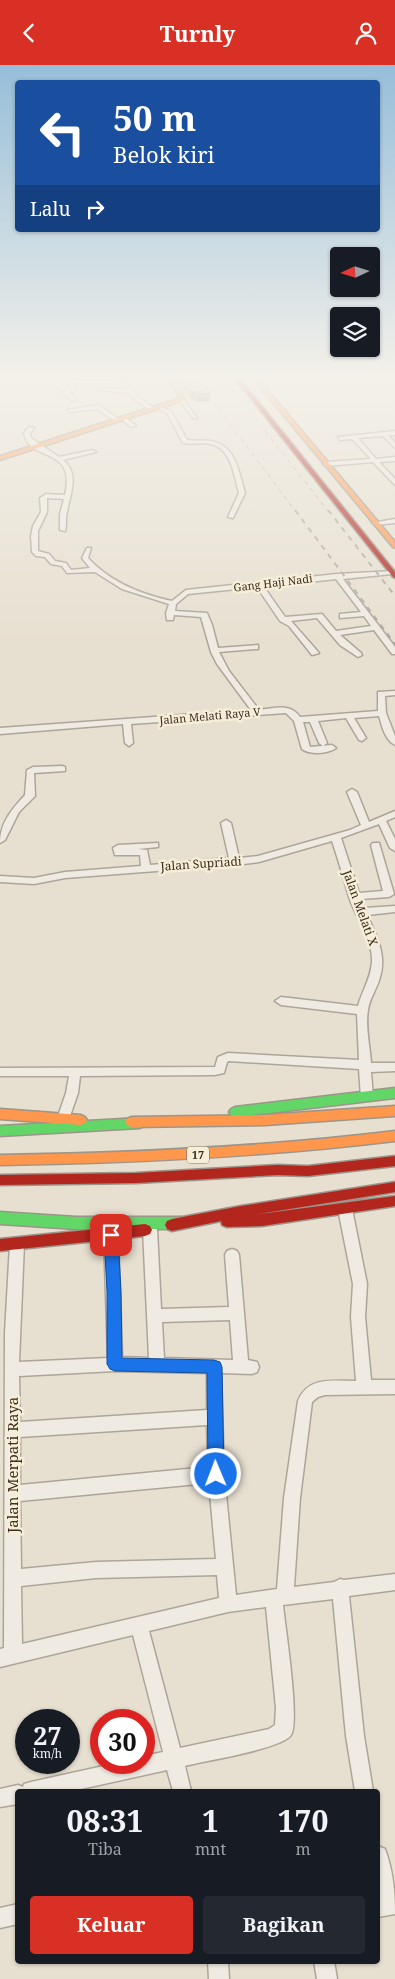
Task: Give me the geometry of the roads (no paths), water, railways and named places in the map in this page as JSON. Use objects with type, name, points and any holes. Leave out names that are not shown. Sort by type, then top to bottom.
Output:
[{"type":"main road","points":[[305,464],[393,574]]},
{"type":"main road","points":[[326,464],[395,547]]},
{"type":"main road","points":[[0,1114],[140,1123],[395,1093]]},
{"type":"main road","points":[[0,1131],[140,1123],[265,1120],[395,1111]]},
{"type":"main road","name":"17","points":[[0,1160],[206,1155],[314,1146],[395,1136]]},
{"type":"main road","name":"17","points":[[0,1180],[136,1179],[278,1170],[308,1171],[395,1161]]},
{"type":"main road","points":[[0,1245],[17,1245],[111,1235],[241,1211],[395,1187]]},
{"type":"main road","points":[[0,1218],[76,1223],[181,1223],[262,1220],[395,1201]]},
{"type":"street","points":[[63,530],[62,515],[67,497],[70,473],[66,464]]},
{"type":"street","points":[[231,517],[242,493],[232,464]]},
{"type":"street","points":[[377,464],[393,485]]},
{"type":"street","points":[[67,497],[48,496],[43,498],[44,510],[37,521],[34,538],[35,552],[38,555],[47,555],[52,563],[64,564],[70,572],[96,570]]},
{"type":"street","points":[[375,523],[395,521]]},
{"type":"street","points":[[89,549],[85,558],[104,578],[147,596],[173,603],[170,615],[204,615],[223,668],[257,712]]},
{"type":"street","name":"Gang Haji Nadi","points":[[173,603],[180,594],[186,592],[337,576],[393,574]]},
{"type":"street","points":[[337,576],[395,652]]},
{"type":"street","points":[[260,585],[283,619],[292,624],[314,653]]},
{"type":"street","points":[[235,588],[238,597]]},
{"type":"street","points":[[343,616],[366,614]]},
{"type":"street","points":[[283,619],[319,615],[345,646],[358,655]]},
{"type":"street","points":[[334,633],[376,627]]},
{"type":"street","points":[[215,650],[255,647]]},
{"type":"street","points":[[395,693],[380,695],[382,713],[389,734],[395,743]]},
{"type":"street","name":"Jalan Melati Raya V","points":[[0,731],[287,710],[291,711],[299,720],[382,713]]},
{"type":"street","points":[[348,716],[362,739]]},
{"type":"street","points":[[314,719],[323,743]]},
{"type":"street","points":[[299,720],[306,749],[312,751],[332,748]]},
{"type":"street","points":[[127,722],[129,743]]},
{"type":"street","points":[[0,840],[16,811],[30,796],[30,772],[33,770],[62,769]]},
{"type":"street","points":[[352,792],[367,827]]},
{"type":"street","name":"Jalan Supriadi","points":[[0,879],[34,881],[65,875],[259,859],[336,838],[395,815]]},
{"type":"street","points":[[381,820],[395,848]]},
{"type":"street","points":[[226,823],[235,862]]},
{"type":"street","name":"Jalan Melati X","points":[[336,838],[360,912],[375,945],[377,961],[375,977],[366,995],[362,1011],[367,1097]]},
{"type":"street","points":[[146,868],[144,853],[118,853],[118,848],[155,845]]},
{"type":"street","points":[[354,895],[389,895],[376,845]]},
{"type":"street","points":[[360,912],[395,909]]},
{"type":"street","points":[[281,1001],[362,1011]]},
{"type":"street","points":[[0,1072],[215,1071],[220,1070],[222,1061],[228,1057],[395,1067]]},
{"type":"street","points":[[63,1119],[72,1093],[75,1073]]},
{"type":"street","points":[[345,1209],[360,1284],[358,1317],[364,1387]]},
{"type":"street","points":[[150,1229],[157,1365]]},
{"type":"street","points":[[111,1235],[115,1364]]},
{"type":"street","name":"Jalan Merpati Raya","points":[[6,1657],[13,1578],[14,1494],[13,1369],[6,1333],[17,1245]]},
{"type":"street","points":[[13,1369],[115,1364],[247,1367],[238,1313],[232,1255]]},
{"type":"street","points":[[155,1316],[238,1313]]},
{"type":"street","points":[[214,1367],[216,1474],[228,1603]]},
{"type":"street","points":[[40,1789],[272,1737],[284,1730],[285,1708],[280,1597],[305,1401],[308,1394],[314,1390],[395,1387]]},
{"type":"street","points":[[13,1430],[215,1417]]},
{"type":"street","points":[[14,1494],[216,1474]]},
{"type":"street","points":[[13,1578],[105,1569],[224,1567]]},
{"type":"street","points":[[6,1657],[228,1603],[340,1587],[395,1582]]},
{"type":"street","points":[[340,1587],[355,1736],[364,1789]]},
{"type":"street","points":[[139,1625],[182,1789]]},
{"type":"street","points":[[0,1798],[15,1795]]},
{"type":"street","points":[[380,1867],[387,1905]]},
{"type":"street","points":[[0,1918],[15,1915]]},
{"type":"street","points":[[218,1964],[219,1979]]},
{"type":"street","points":[[324,1964],[327,1979]]},
{"type":"railway","points":[[260,464],[296,512]]},
{"type":"railway","points":[[291,464],[329,512]]},
{"type":"railway","points":[[295,510],[395,644]]},
{"type":"railway","points":[[328,510],[395,596]]}]
